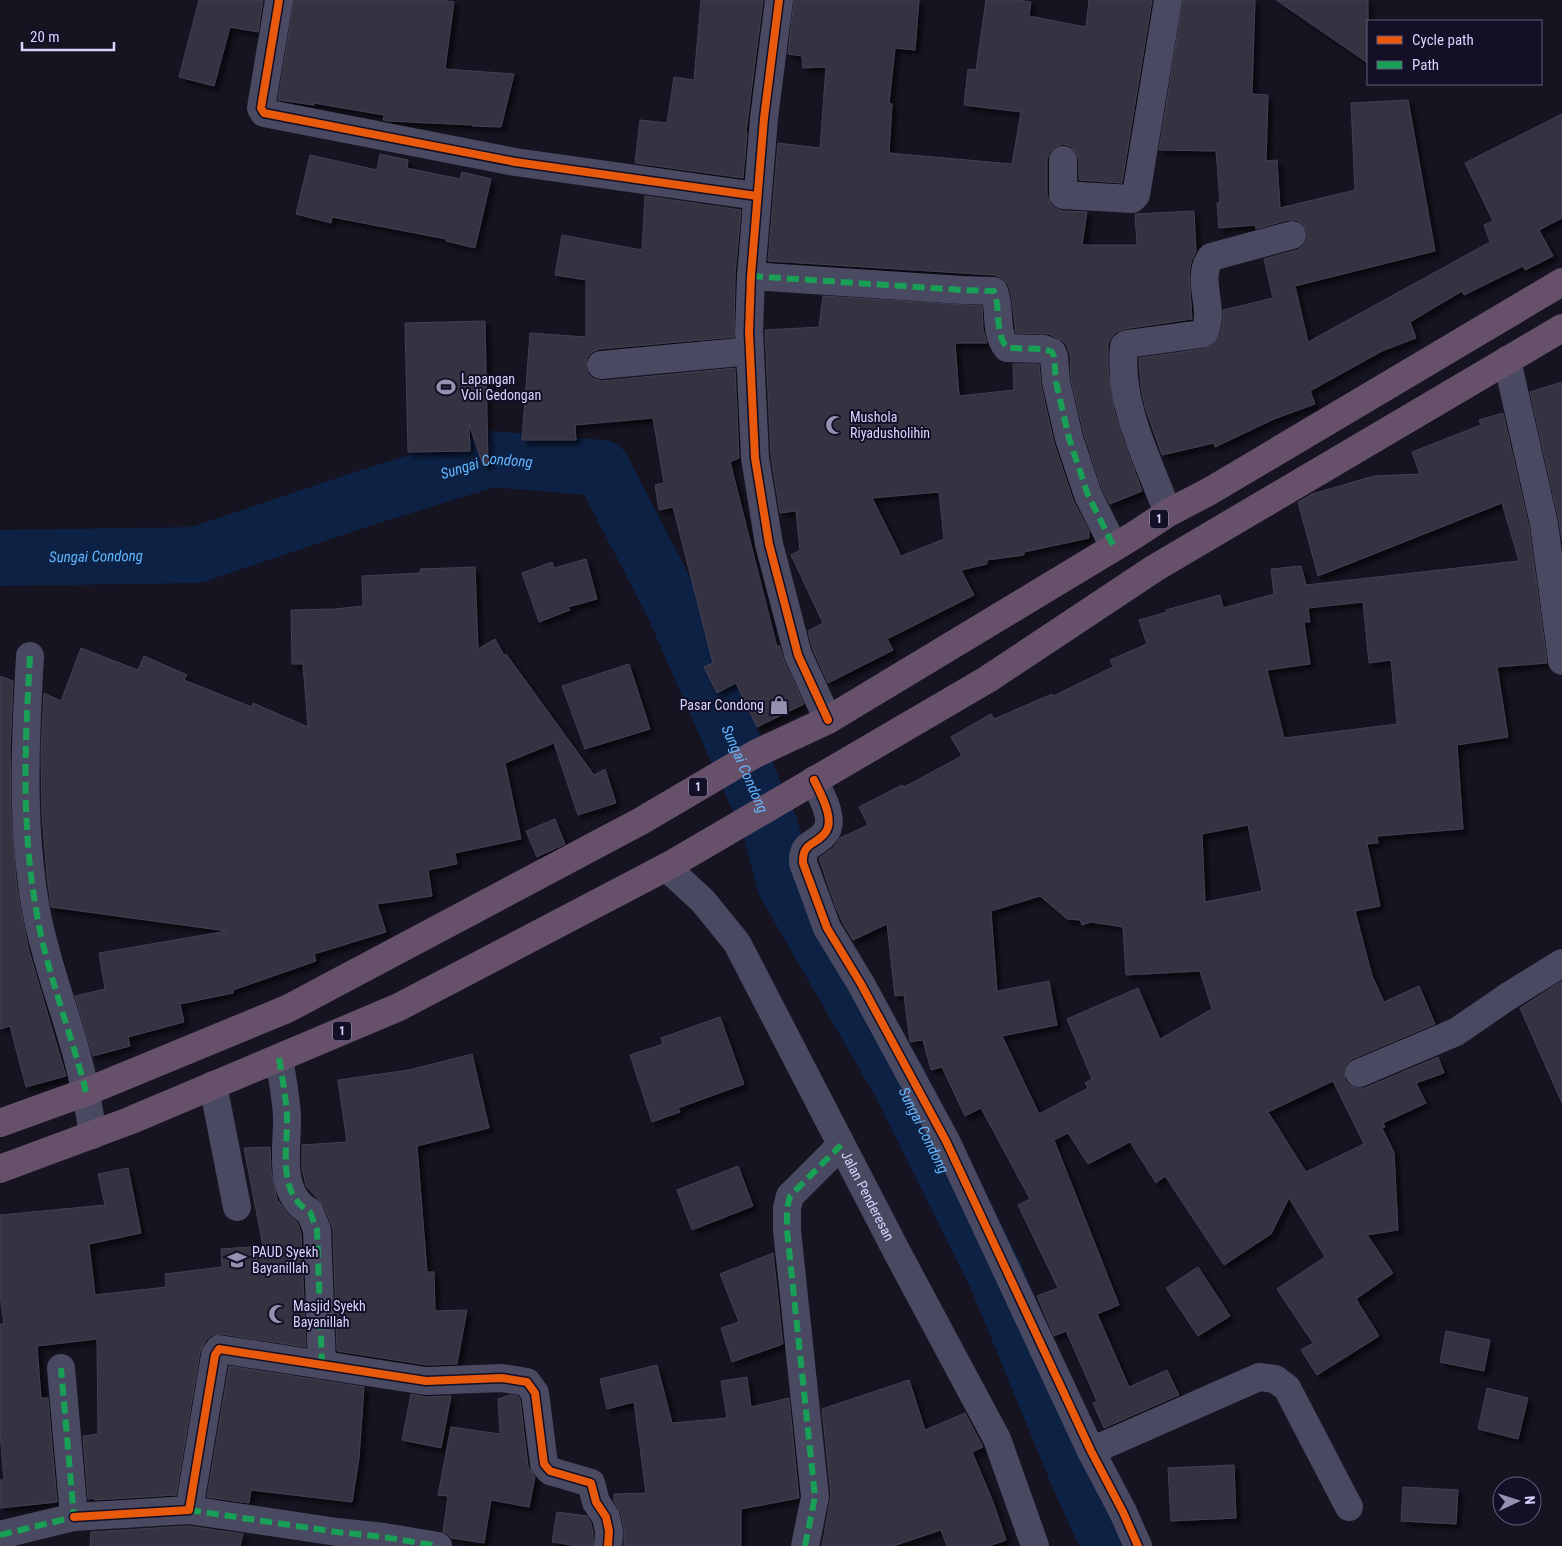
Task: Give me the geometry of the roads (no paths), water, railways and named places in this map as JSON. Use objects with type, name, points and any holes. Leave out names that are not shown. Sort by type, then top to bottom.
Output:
[{"type":"highway","name":"1","points":[[0,1123],[86,1092],[287,1009],[642,821],[755,754],[828,720],[1168,513],[1210,491],[1562,282]]},
{"type":"highway","name":"1","points":[[0,1170],[129,1121],[399,1007],[668,866],[988,679],[1155,568],[1562,328]]},
{"type":"highway","points":[[1124,541],[1155,568]]},
{"type":"street","points":[[279,0],[261,108],[264,113],[515,162],[757,196]]},
{"type":"street","points":[[779,0],[764,118],[751,276],[749,332],[755,458],[768,544],[798,654],[828,720]]},
{"type":"street","points":[[1063,160],[1063,195],[1132,199],[1136,195],[1168,0]]},
{"type":"street","points":[[1168,513],[1135,428],[1127,402],[1124,382],[1124,346],[1205,331],[1208,320],[1205,281],[1206,270],[1211,257],[1292,235]]},
{"type":"street","points":[[751,276],[994,291],[1000,337],[1007,348],[1044,349],[1052,352],[1056,382],[1069,438],[1088,494],[1124,541]]},
{"type":"street","points":[[601,365],[750,351]]},
{"type":"street","points":[[1507,360],[1544,524],[1562,661]]},
{"type":"street","points":[[30,656],[25,774],[25,815],[29,863],[36,910],[48,964],[77,1056],[86,1092],[93,1135]]},
{"type":"street","points":[[814,780],[827,807],[828,827],[825,834],[806,848],[803,855],[803,864],[827,928],[871,1001],[946,1140],[1138,1546]]},
{"type":"street","name":"Jalan Penderesan","points":[[668,866],[703,901],[737,943],[841,1145],[997,1438],[1035,1546]]},
{"type":"street","points":[[1359,1073],[1456,1032],[1562,962]]},
{"type":"street","points":[[279,1058],[287,1116],[286,1152],[288,1179],[291,1192],[301,1207],[310,1212],[317,1230],[322,1365]]},
{"type":"street","points":[[213,1085],[238,1207]]},
{"type":"street","points":[[806,1546],[815,1497],[787,1230],[787,1208],[790,1196],[841,1145]]},
{"type":"street","points":[[189,1510],[216,1351],[219,1349],[426,1381],[502,1378],[526,1382],[534,1393],[544,1464],[550,1471],[591,1483],[596,1502],[606,1518],[609,1531],[608,1546]]},
{"type":"street","points":[[60,1368],[74,1516]]},
{"type":"street","points":[[1091,1450],[1259,1377],[1275,1379],[1287,1388],[1349,1507]]},
{"type":"street","points":[[0,1535],[74,1516],[189,1510],[438,1546]]},
{"type":"waterway","name":"Sungai Condong","points":[[0,558],[196,555],[362,499],[491,459],[602,468],[674,607],[770,827],[785,884],[900,1083],[996,1276],[1079,1478],[1110,1546]]},
{"type":"place","name":"Lapangan Voli Gedongan","points":[[446,387]]},
{"type":"place","name":"Mushola Riyadusholihin","points":[[835,425]]},
{"type":"place","name":"Pasar Condong","points":[[779,705]]},
{"type":"place","name":"PAUD Syekh Bayanillah","points":[[237,1260]]},
{"type":"place","name":"Masjid Syekh Bayanillah","points":[[278,1314]]}]
